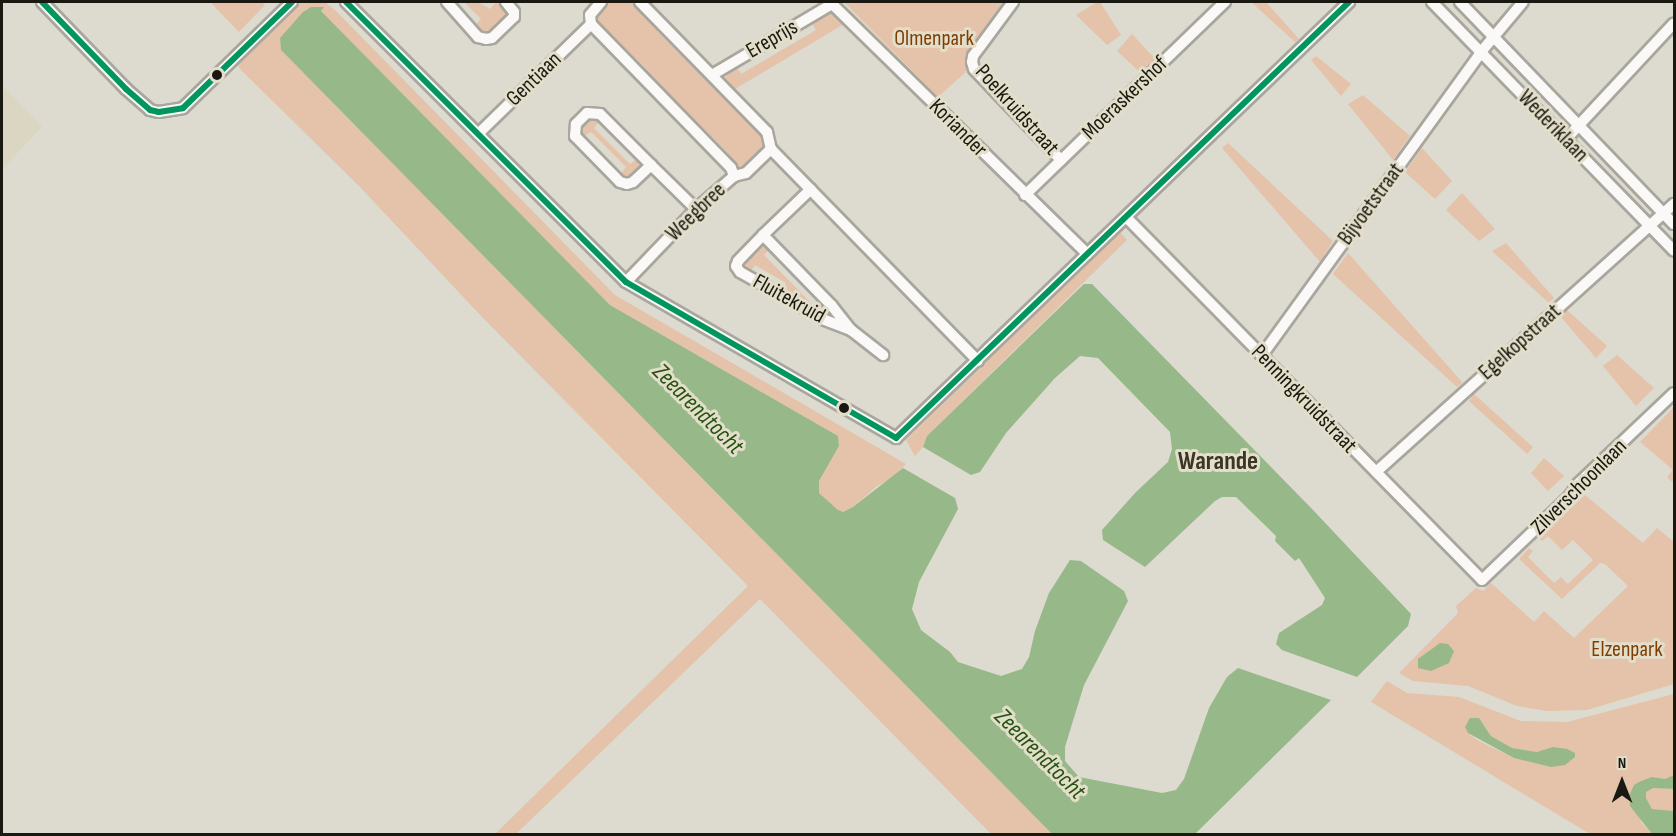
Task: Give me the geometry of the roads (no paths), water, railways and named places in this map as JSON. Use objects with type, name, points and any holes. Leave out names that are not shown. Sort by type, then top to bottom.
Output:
[{"type":"street","points":[[42,2],[126,89],[150,110],[159,112],[183,108],[292,2]]},
{"type":"street","points":[[346,2],[626,282],[896,438],[1349,2]]},
{"type":"street","points":[[447,2],[478,38],[486,39],[492,38],[514,17],[514,12],[506,2]]},
{"type":"street","points":[[601,2],[590,15],[591,24],[731,168],[734,176]]},
{"type":"street","points":[[640,2],[768,132],[771,149],[978,361]]},
{"type":"street","name":"Poelkruidstraat","points":[[1013,2],[973,56],[974,69],[1061,160]]},
{"type":"street","name":"Moeraskershof","points":[[1025,195],[1225,2]]},
{"type":"street","name":"Wederiklaan","points":[[1432,2],[1674,251]]},
{"type":"street","name":"Wederiklaan","points":[[1460,2],[1674,224]]},
{"type":"street","name":"Bijvoetstraat","points":[[1262,355],[1481,52],[1523,2]]},
{"type":"street","name":"Ereprijs","points":[[712,75],[831,3]]},
{"type":"street","name":"Koriander","points":[[831,3],[1025,195],[1088,254]]},
{"type":"street","points":[[1566,139],[1674,23]]},
{"type":"street","name":"Gentiaan","points":[[478,134],[591,24]]},
{"type":"street","points":[[651,165],[633,182],[627,184],[620,182],[575,136],[576,124],[587,113],[600,114],[696,209]]},
{"type":"street","name":"Weegbree","points":[[626,282],[696,209],[734,176],[746,173],[771,149]]},
{"type":"street","name":"Fluitekruid","points":[[811,189],[738,261],[736,266],[740,272],[823,319],[851,330]]},
{"type":"street","name":"Egelkopstraat","points":[[1376,472],[1674,204]]},
{"type":"street","name":"Penningkruidstraat","points":[[1127,218],[1482,580]]},
{"type":"street","name":"Fluitekruid","points":[[764,235],[832,306],[851,330],[883,355]]},
{"type":"street","name":"Zilverschoonlaan","points":[[1482,580],[1674,393]]},
{"type":"water","name":"Zeearendtocht","points":[[311,7],[324,7],[321,11],[610,305],[838,436],[839,446],[819,481],[819,493],[838,510],[843,512],[853,507],[903,468],[955,498],[958,509],[919,582],[912,609],[921,630],[950,652],[958,662],[1001,676],[1022,669],[1029,657],[1035,631],[1049,593],[1070,560],[1081,561],[1124,591],[1128,601],[1084,685],[1065,747],[1065,761],[1079,777],[1162,793],[1176,790],[1184,779],[1209,708],[1227,677],[1238,668],[1331,700],[1195,834],[1052,834],[281,50],[280,38],[303,12]]},
{"type":"water","points":[[1084,284],[1092,284],[1313,510],[1411,614],[1408,626],[1357,677],[1282,650],[1276,644],[1279,633],[1322,605],[1325,598],[1299,558],[1295,561],[1275,541],[1276,536],[1236,497],[1222,497],[1215,501],[1145,567],[1103,540],[1102,530],[1136,492],[1168,462],[1172,449],[1170,432],[1098,358],[1080,356],[1055,378],[1006,433],[980,472],[971,475],[923,447],[927,436]]},
{"type":"water","points":[[1440,643],[1448,644],[1454,651],[1449,663],[1431,671],[1418,668],[1418,659]]},
{"type":"water","points":[[1470,718],[1479,718],[1491,736],[1512,748],[1537,752],[1553,747],[1567,749],[1575,753],[1575,757],[1565,765],[1551,767],[1514,758],[1468,733],[1465,727]]},
{"type":"water","points":[[1674,775],[1674,789],[1653,788],[1646,792],[1646,798],[1652,809],[1674,811],[1674,834],[1652,834],[1630,806],[1629,796],[1634,785],[1641,781],[1652,777],[1665,779]]},
{"type":"district","name":"Warande","points":[[1218,462]]},
{"type":"park label","name":"Olmenpark","points":[[934,39]]},
{"type":"park label","name":"Elzenpark","points":[[1627,650]]}]
